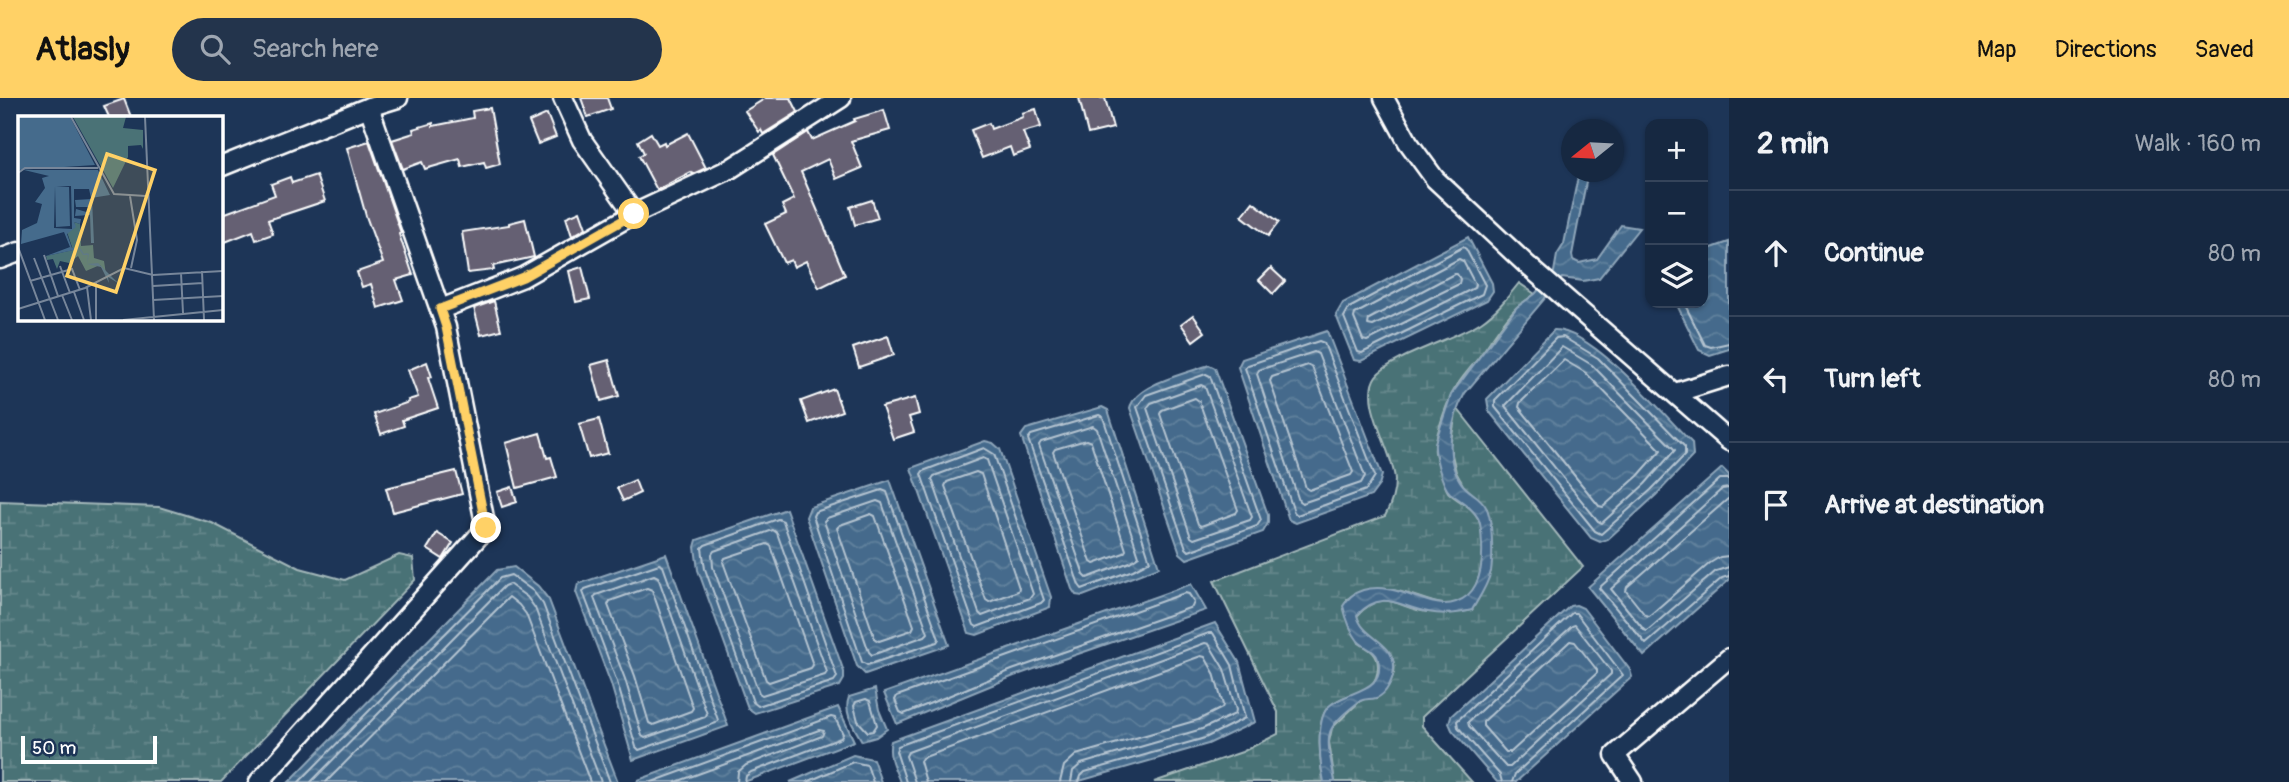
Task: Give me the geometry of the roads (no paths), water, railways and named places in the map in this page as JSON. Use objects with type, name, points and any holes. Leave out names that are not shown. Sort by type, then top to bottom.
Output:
[{"type":"street","points":[[222,166],[398,98]]},
{"type":"street","points":[[563,98],[582,140],[634,214]]},
{"type":"street","points":[[440,309],[523,277],[634,214],[730,169],[841,98]]},
{"type":"street","points":[[1384,98],[1408,142],[1435,179],[1526,264],[1729,441]]},
{"type":"street","points":[[259,782],[486,528],[446,327],[369,107]]},
{"type":"street","points":[[1675,393],[1729,376]]},
{"type":"street","points":[[1633,782],[1615,755],[1729,658]]},
{"type":"water","points":[[1577,182],[1586,182],[1573,260],[1579,263],[1597,259],[1621,225],[1639,228],[1599,278],[1583,281],[1562,278],[1465,393],[1453,427],[1452,463],[1463,485],[1484,504],[1488,513],[1492,548],[1490,576],[1472,610],[1439,614],[1383,601],[1375,602],[1357,615],[1365,629],[1389,651],[1393,658],[1394,671],[1389,685],[1380,696],[1360,701],[1332,728],[1329,747],[1335,782],[1324,782],[1320,732],[1324,714],[1335,701],[1371,685],[1379,670],[1377,656],[1358,641],[1343,606],[1359,591],[1376,588],[1446,604],[1464,598],[1475,586],[1481,570],[1479,521],[1472,510],[1450,493],[1444,484],[1435,443],[1451,395],[1517,307],[1535,294],[1554,272],[1557,255],[1564,244]]},
{"type":"water","points":[[1468,237],[1492,283],[1493,291],[1487,300],[1361,361],[1354,360],[1336,315],[1343,303]]},
{"type":"water","points":[[1729,242],[1729,349],[1710,355],[1699,350],[1678,308],[1708,308],[1708,249]]},
{"type":"water","points":[[1554,330],[1570,333],[1607,358],[1692,443],[1693,456],[1656,495],[1608,539],[1600,542],[1591,538],[1489,411],[1487,399]]},
{"type":"water","points":[[1327,331],[1382,475],[1371,496],[1296,523],[1289,520],[1238,367],[1242,359]]},
{"type":"water","points":[[1209,365],[1215,368],[1268,515],[1268,523],[1263,532],[1187,559],[1180,553],[1130,408],[1142,392],[1152,386]]},
{"type":"water","points":[[1102,407],[1108,410],[1159,567],[1083,596],[1076,595],[1072,589],[1021,436],[1026,429]]},
{"type":"water","points":[[985,441],[1000,449],[1051,597],[1050,607],[977,635],[969,633],[911,468]]},
{"type":"water","points":[[1722,468],[1729,475],[1729,580],[1644,656],[1588,587]]},
{"type":"water","points":[[890,480],[949,645],[865,674],[857,666],[806,517],[810,507]]},
{"type":"water","points":[[786,509],[844,672],[844,679],[840,686],[755,713],[748,708],[698,570],[695,547],[697,540]]},
{"type":"water","points":[[666,554],[728,726],[633,760],[611,684],[576,592],[578,584]]},
{"type":"water","points":[[514,567],[538,586],[549,600],[618,782],[289,782],[497,570]]},
{"type":"water","points":[[1191,584],[1206,610],[1014,676],[897,724],[884,693]]},
{"type":"water","points":[[1570,606],[1583,608],[1630,670],[1632,677],[1516,782],[1497,782],[1452,730],[1449,723],[1451,716]]},
{"type":"water","points":[[1215,623],[1239,662],[1255,722],[1208,744],[1076,782],[900,782],[891,757],[891,741]]},
{"type":"water","points":[[875,689],[879,710],[887,729],[876,737],[862,741],[850,720],[847,709],[849,697]]},
{"type":"water","points":[[838,707],[854,741],[744,782],[637,782],[638,780]]},
{"type":"water","points":[[853,755],[873,759],[881,782],[790,782]]}]
